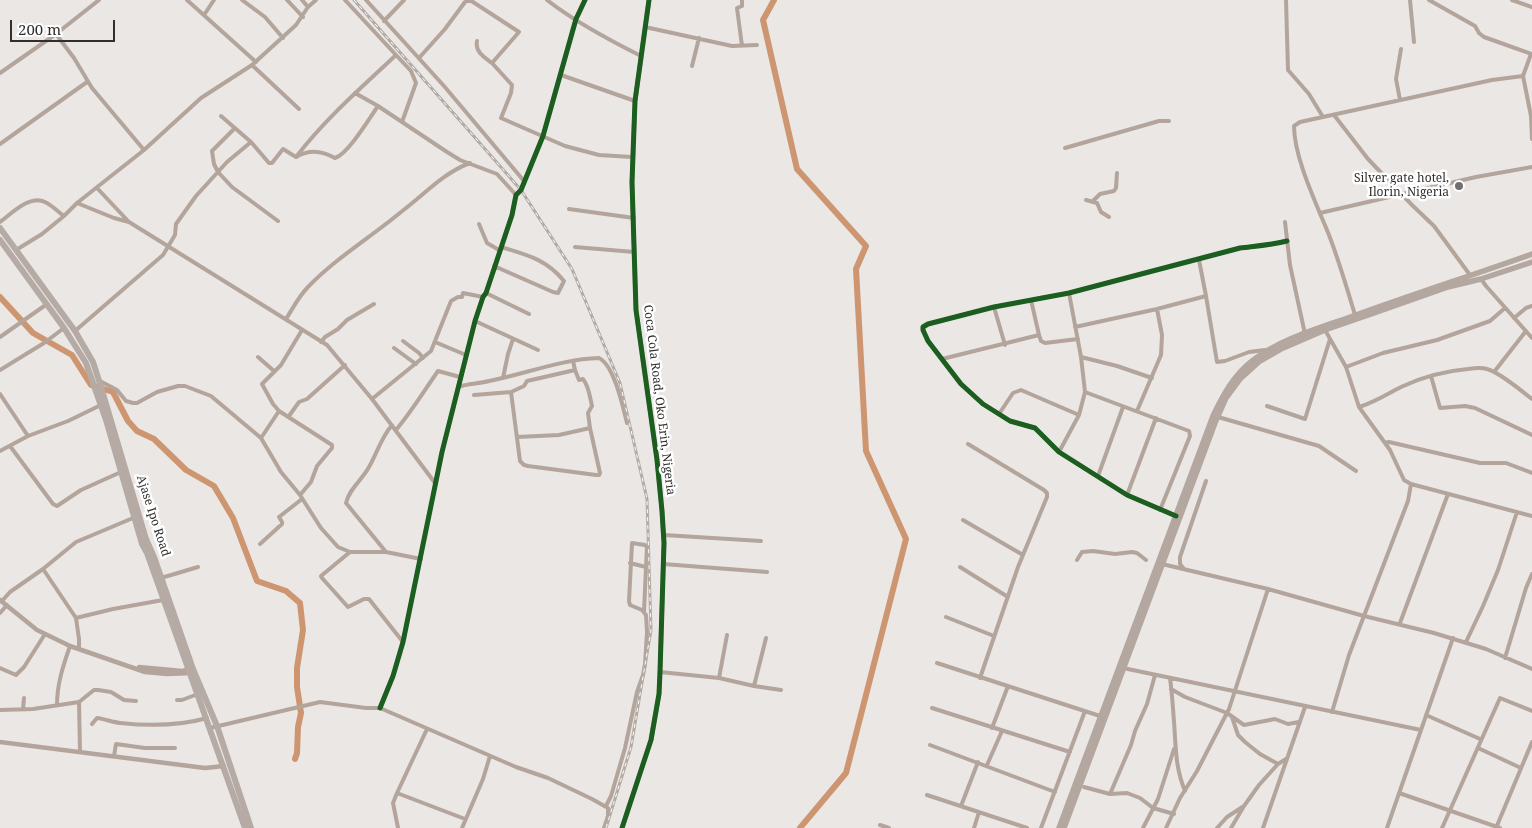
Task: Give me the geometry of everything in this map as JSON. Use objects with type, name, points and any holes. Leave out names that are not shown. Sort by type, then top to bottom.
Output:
[{"type":"highway","name":"Ajase Ipo Road","points":[[1,233],[16,250],[75,331],[93,362],[101,405],[121,472],[161,578],[198,694],[207,718],[214,727],[224,766],[245,828]]},
{"type":"highway","name":"Ajase Ipo Road","points":[[0,240],[64,328],[104,395],[128,488],[133,518],[251,828]]},
{"type":"main road","points":[[1059,828],[1100,716],[1230,391],[1248,370],[1276,352],[1325,330],[1448,287],[1481,279],[1513,265],[1532,254]]},
{"type":"main road","points":[[1064,828],[1213,416],[1234,377],[1272,348],[1305,334],[1470,275],[1532,262]]},
{"type":"street","points":[[0,73],[56,34],[100,0]]},
{"type":"street","points":[[188,0],[299,109]]},
{"type":"street","points":[[204,15],[214,0]]},
{"type":"street","points":[[242,0],[265,17],[283,38]]},
{"type":"street","points":[[287,0],[303,17]]},
{"type":"street","points":[[302,0],[308,7]]},
{"type":"street","points":[[16,250],[42,234],[64,216],[77,203],[144,150],[201,98],[254,63],[283,38],[316,0]]},
{"type":"street","points":[[345,0],[411,72],[416,83],[402,122]]},
{"type":"street","points":[[366,0],[419,58],[524,181]]},
{"type":"street","points":[[384,21],[404,0]]},
{"type":"street","points":[[419,58],[440,35],[465,2],[470,0],[519,32],[492,63]]},
{"type":"street","points":[[477,4],[480,0]]},
{"type":"street","points":[[546,0],[621,46],[641,56]]},
{"type":"street","points":[[380,708],[393,676],[403,642],[434,497],[435,483],[475,321],[512,214],[516,195],[520,190],[543,136],[576,19],[585,0]]},
{"type":"street","name":"Coca Cola Road, Oko Erin, Nigeria","points":[[622,828],[651,740],[659,694],[660,672],[664,535],[659,479],[636,310],[632,157],[635,101],[649,0]]},
{"type":"street","points":[[1286,0],[1288,70],[1309,94],[1323,117]]},
{"type":"street","points":[[1410,0],[1414,42]]},
{"type":"street","points":[[1429,0],[1475,26],[1484,37],[1532,54],[1523,76],[1531,116],[1532,139]]},
{"type":"street","points":[[1512,0],[1532,8]]},
{"type":"street","points":[[742,1],[742,6],[737,8],[742,46]]},
{"type":"street","points":[[645,27],[742,46],[756,45]]},
{"type":"street","points":[[56,34],[74,58],[87,82],[144,150]]},
{"type":"street","points":[[692,66],[699,38]]},
{"type":"street","points":[[477,41],[476,47],[478,51],[512,85],[511,93],[501,118],[565,146],[599,155],[632,157]]},
{"type":"street","points":[[1400,100],[1396,79],[1401,49]]},
{"type":"street","points":[[296,157],[309,139],[396,55]]},
{"type":"street","points":[[561,75],[635,101]]},
{"type":"street","points":[[1355,315],[1331,241],[1300,158],[1294,128],[1296,124],[1492,80],[1523,76]]},
{"type":"street","points":[[0,144],[87,82]]},
{"type":"street","points":[[355,93],[460,160],[497,174],[516,195]]},
{"type":"street","points":[[296,157],[306,151],[325,152],[335,158],[340,157],[378,106]]},
{"type":"street","points":[[1334,115],[1368,159],[1434,226],[1470,275]]},
{"type":"street","points":[[221,116],[269,162],[274,163],[283,149],[296,157]]},
{"type":"street","points":[[1065,148],[1159,122],[1169,121]]},
{"type":"street","points":[[235,128],[212,151],[214,164],[218,172],[232,187],[278,221]]},
{"type":"street","points":[[75,331],[163,255],[176,235],[176,224],[196,196],[250,142]]},
{"type":"street","points":[[460,160],[460,167]]},
{"type":"street","points":[[286,319],[307,288],[331,266],[362,244],[371,234],[403,212],[447,175],[470,163]]},
{"type":"street","points":[[1526,169],[1532,163]]},
{"type":"street","points":[[1320,213],[1476,177],[1532,168]]},
{"type":"street","points":[[1094,201],[1100,194],[1114,191],[1116,188],[1116,173]]},
{"type":"street","points":[[97,188],[129,222]]},
{"type":"street","points":[[0,222],[26,203],[36,200],[46,202],[64,216]]},
{"type":"street","points":[[1086,200],[1094,201],[1101,212],[1108,217]]},
{"type":"street","points":[[77,203],[129,222],[321,342],[335,353],[345,365],[435,483]]},
{"type":"street","points":[[569,209],[634,218]]},
{"type":"street","points":[[1285,222],[1290,265],[1305,334]]},
{"type":"street","points":[[479,224],[487,243],[530,256],[553,268],[564,281],[562,289],[558,293],[553,292],[494,266]]},
{"type":"street","points":[[1176,516],[1127,495],[1059,452],[1036,428],[1010,422],[967,391],[928,341],[923,327],[994,307],[1069,293],[1240,248],[1266,246],[1287,241]]},
{"type":"street","points":[[575,247],[634,252]]},
{"type":"street","points":[[1199,260],[1217,362],[1225,362],[1249,352],[1259,352],[1272,348]]},
{"type":"street","points":[[1481,279],[1532,338]]},
{"type":"street","points":[[372,399],[431,351],[451,301],[462,297],[464,293],[485,295],[529,314]]},
{"type":"street","points":[[1059,452],[1079,415],[1085,392],[1081,357],[1069,293]]},
{"type":"street","points":[[1075,327],[1206,296]]},
{"type":"street","points":[[1031,300],[1041,341],[1045,343],[1078,339]]},
{"type":"street","points":[[0,337],[47,304]]},
{"type":"street","points":[[321,342],[347,320],[374,304]]},
{"type":"street","points":[[1514,318],[1526,308],[1532,306]]},
{"type":"street","points":[[994,307],[1005,345]]},
{"type":"street","points":[[1346,367],[1383,353],[1427,343],[1490,321],[1505,308]]},
{"type":"street","points":[[1137,410],[1160,355],[1162,335],[1157,309]]},
{"type":"street","points":[[475,321],[538,350]]},
{"type":"street","points":[[0,370],[44,343],[64,328]]},
{"type":"street","points":[[260,544],[282,524],[279,517],[301,497],[317,466],[332,448],[332,445],[279,411],[262,384],[281,365],[302,330]]},
{"type":"street","points":[[1325,330],[1346,367],[1359,406],[1390,450],[1404,480],[1411,484],[1532,516]]},
{"type":"street","points":[[1494,372],[1526,331]]},
{"type":"street","points":[[942,359],[1039,336]]},
{"type":"street","points":[[503,378],[513,339]]},
{"type":"street","points":[[1267,406],[1305,419],[1330,339]]},
{"type":"street","points":[[403,341],[424,358]]},
{"type":"street","points":[[435,342],[466,355]]},
{"type":"street","points":[[394,348],[416,364]]},
{"type":"street","points":[[258,357],[274,371]]},
{"type":"street","points":[[1081,357],[1117,366],[1152,378]]},
{"type":"street","points":[[458,387],[466,384],[488,382],[573,361],[599,358],[604,361],[620,394],[627,423]]},
{"type":"street","points":[[511,392],[520,461],[524,465],[599,475],[600,470],[588,413],[592,406],[591,401],[586,382],[583,379],[579,380],[573,361]]},
{"type":"street","points":[[289,416],[299,402],[307,399],[345,365]]},
{"type":"street","points":[[1359,406],[1374,402],[1400,388],[1450,370],[1480,368],[1487,368],[1494,372],[1532,399]]},
{"type":"street","points":[[474,395],[511,392],[524,386],[527,381],[575,370]]},
{"type":"street","points":[[396,430],[413,410],[438,371],[460,377]]},
{"type":"street","points":[[1432,376],[1440,408],[1465,406],[1475,408],[1532,435]]},
{"type":"street","points":[[97,384],[118,390],[126,401],[133,403],[137,403],[170,387],[185,386],[211,396],[260,438],[281,472],[301,497],[321,528],[338,547],[350,552],[386,552],[421,560]]},
{"type":"street","points":[[999,414],[1013,393],[1021,390],[1079,415]]},
{"type":"street","points":[[1085,392],[1189,431],[1190,433],[1160,510]]},
{"type":"street","points":[[0,394],[28,436]]},
{"type":"street","points":[[0,451],[28,436],[68,421],[101,405]]},
{"type":"street","points":[[1098,476],[1122,406]]},
{"type":"street","points":[[260,438],[279,411]]},
{"type":"street","points":[[1218,417],[1315,445],[1356,471]]},
{"type":"street","points":[[1127,495],[1156,418]]},
{"type":"street","points":[[386,552],[346,503],[347,496],[369,468],[385,433],[392,425]]},
{"type":"street","points":[[517,437],[559,435],[590,428]]},
{"type":"street","points":[[1384,443],[1389,442],[1482,464],[1506,463],[1532,473]]},
{"type":"street","points":[[968,444],[1047,493],[980,678]]},
{"type":"street","points":[[10,446],[53,504],[57,506],[81,490],[121,472]]},
{"type":"street","points":[[1184,569],[1180,564],[1180,557],[1206,481]]},
{"type":"street","points":[[1332,712],[1349,655],[1408,501],[1411,484]]},
{"type":"street","points":[[1400,623],[1448,494]]},
{"type":"street","points":[[1466,642],[1498,570],[1517,512]]},
{"type":"street","points":[[133,518],[76,542],[1,600],[14,612],[45,634],[70,646],[121,664],[156,670],[192,671]]},
{"type":"street","points":[[963,520],[1023,555]]},
{"type":"street","points":[[664,535],[761,541]]},
{"type":"street","points":[[606,806],[621,763],[637,692],[643,675],[647,632],[646,614],[644,610],[648,553],[645,545],[632,543],[629,604],[646,614]]},
{"type":"street","points":[[1077,560],[1082,552],[1087,551],[1115,554],[1132,552],[1137,553],[1146,560]]},
{"type":"street","points":[[350,552],[325,571],[321,576],[322,578],[348,607],[364,598],[368,599],[403,642]]},
{"type":"street","points":[[630,563],[646,567]]},
{"type":"street","points":[[663,564],[767,572]]},
{"type":"street","points":[[1160,564],[1268,589],[1364,616],[1400,623],[1466,642],[1532,669]]},
{"type":"street","points":[[161,578],[198,567]]},
{"type":"street","points":[[960,567],[1008,597]]},
{"type":"street","points":[[43,569],[76,618],[79,649]]},
{"type":"street","points":[[1505,658],[1532,574]]},
{"type":"street","points":[[1166,828],[1180,798],[1198,772],[1227,713],[1268,589]]},
{"type":"street","points":[[76,618],[164,600]]},
{"type":"street","points":[[0,613],[7,605]]},
{"type":"street","points":[[946,616],[994,636]]},
{"type":"street","points":[[0,668],[16,675],[24,667],[45,634]]},
{"type":"street","points":[[719,678],[727,635]]},
{"type":"street","points":[[754,686],[766,638]]},
{"type":"street","points":[[1387,828],[1453,638]]},
{"type":"street","points":[[57,705],[57,694],[62,670],[70,646]]},
{"type":"street","points":[[937,663],[1100,716]]},
{"type":"street","points":[[1123,668],[1421,730]]},
{"type":"street","points":[[660,672],[719,678],[781,690]]},
{"type":"street","points":[[1110,794],[1147,704],[1155,675]]},
{"type":"street","points":[[1170,678],[1175,747],[1179,776],[1185,791]]},
{"type":"street","points":[[992,728],[1008,686]]},
{"type":"street","points":[[1171,689],[1185,698],[1227,713],[1244,725],[1275,719],[1288,724],[1299,722]]},
{"type":"street","points":[[0,710],[79,702],[94,690],[111,692],[124,700],[136,701]]},
{"type":"street","points":[[177,700],[188,699],[198,694]]},
{"type":"street","points":[[23,709],[24,698]]},
{"type":"street","points":[[1442,828],[1478,748],[1480,739],[1500,698],[1532,711]]},
{"type":"street","points":[[79,702],[80,752]]},
{"type":"street","points":[[214,727],[320,702],[380,708],[516,767],[548,778],[606,806],[609,812],[604,828]]},
{"type":"street","points":[[1263,828],[1305,707]]},
{"type":"street","points":[[932,708],[1070,752]]},
{"type":"street","points":[[1041,828],[1085,711]]},
{"type":"street","points":[[1426,715],[1480,739]]},
{"type":"street","points":[[1232,717],[1241,739],[1260,754],[1278,764]]},
{"type":"street","points":[[92,724],[97,718],[120,723],[182,724],[207,718]]},
{"type":"street","points":[[398,828],[393,804],[427,729]]},
{"type":"street","points":[[987,765],[1002,731]]},
{"type":"street","points":[[0,742],[206,768],[224,766]]},
{"type":"street","points":[[1399,793],[1498,828],[1532,742]]},
{"type":"street","points":[[114,756],[116,744],[145,748],[175,748]]},
{"type":"street","points":[[930,745],[1055,792]]},
{"type":"street","points":[[1142,828],[1158,798],[1175,747]]},
{"type":"street","points":[[1478,748],[1521,768]]},
{"type":"street","points":[[462,828],[490,756]]},
{"type":"street","points":[[1231,828],[1259,785],[1278,764],[1286,759]]},
{"type":"street","points":[[961,806],[978,762]]},
{"type":"street","points":[[1084,787],[1110,794],[1127,794],[1140,798],[1153,808],[1174,814]]},
{"type":"street","points":[[397,793],[465,819]]},
{"type":"street","points":[[927,795],[1027,828]]},
{"type":"street","points":[[1217,828],[1227,817],[1244,806]]},
{"type":"street","points":[[974,828],[979,812]]},
{"type":"street","points":[[880,825],[888,828]]},
{"type":"waterway","points":[[774,0],[763,20],[797,169],[866,246],[856,269],[866,451],[906,539],[846,773],[800,828]]},
{"type":"waterway","points":[[0,297],[33,333],[72,355],[91,385],[113,392],[128,421],[137,431],[154,439],[186,470],[214,486],[233,518],[257,581],[286,591],[300,603],[303,630],[297,668],[297,687],[301,713],[295,759]]},
{"type":"railway","points":[[354,0],[521,190],[572,269],[620,383],[647,499],[651,630],[631,747],[606,828]]},
{"type":"cycle path","points":[[380,708],[393,676],[403,642],[442,452],[475,321],[512,215],[516,195],[521,190],[543,136],[576,19],[585,0]]},
{"type":"cycle path","points":[[622,828],[651,740],[659,694],[660,672],[664,543],[657,460],[636,310],[632,182],[635,101],[649,0]]},
{"type":"cycle path","points":[[1176,516],[1127,495],[1059,452],[1035,428],[1010,421],[983,404],[961,384],[928,341],[923,327],[928,324],[994,307],[1069,293],[1240,248],[1287,241]]},
{"type":"place","name":"Silver gate hotel, Ilorin, Nigeria","points":[[1459,186]]}]
